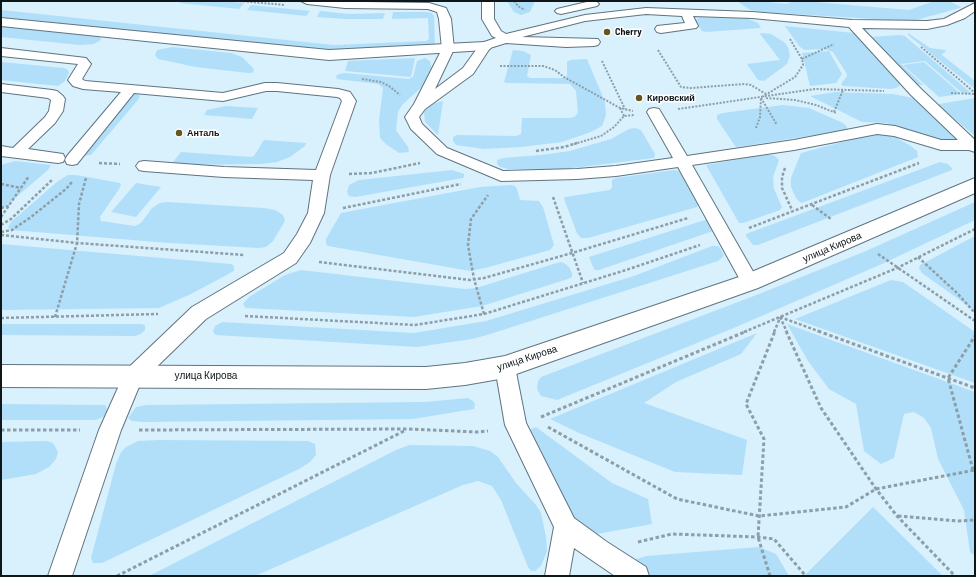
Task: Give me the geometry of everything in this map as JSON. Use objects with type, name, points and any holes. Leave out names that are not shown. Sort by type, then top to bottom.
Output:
[{"type":"main road","points":[[1,22],[329,55],[485,46]]},
{"type":"main road","name":"улица Кирова","points":[[1,376],[426,378],[465,374],[505,367],[750,282],[975,185]]},
{"type":"lane","points":[[307,1],[345,5],[429,6],[442,10],[445,19],[448,49],[420,106],[412,117],[414,123],[442,151],[501,176],[545,176],[616,171],[747,153],[867,130],[885,129],[941,145],[974,146]]},
{"type":"lane","points":[[488,1],[488,19],[496,33],[505,39],[566,43],[594,42]]},
{"type":"lane","points":[[579,1],[592,4]]},
{"type":"lane","points":[[658,1],[724,7],[752,15]]},
{"type":"lane","points":[[560,11],[592,4],[605,3]]},
{"type":"lane","points":[[420,106],[473,66],[485,46],[521,33],[593,16],[646,11],[752,15],[852,24],[927,25],[947,22],[961,16],[975,6]]},
{"type":"lane","points":[[661,29],[692,26],[686,13]]},
{"type":"lane","points":[[852,24],[916,92],[974,146]]},
{"type":"lane","points":[[1,52],[82,61],[84,64],[75,80],[83,85],[224,97],[265,87],[338,93],[345,95],[349,101],[322,175],[316,213],[304,238],[290,258],[199,313],[133,376],[110,430],[60,576]]},
{"type":"lane","points":[[1,88],[52,94],[58,99],[56,111],[50,120],[16,153]]},
{"type":"lane","points":[[1,151],[65,159],[131,89]]},
{"type":"lane","points":[[654,112],[750,282]]},
{"type":"lane","points":[[144,166],[224,172],[322,175]]},
{"type":"lane","points":[[505,367],[516,425],[566,526],[637,576]]},
{"type":"lane","points":[[557,576],[566,526]]},
{"type":"path","points":[[895,25],[975,93]]},
{"type":"path","points":[[802,59],[839,42],[863,36]]},
{"type":"path","points":[[747,153],[760,117],[761,98],[795,77],[803,65],[802,59],[789,38]]},
{"type":"path","points":[[594,42],[625,109]]},
{"type":"path","points":[[655,45],[680,87],[691,88],[744,84],[751,85],[766,94]]},
{"type":"path","points":[[473,66],[543,66],[555,70],[564,77],[620,108],[644,114],[814,89],[916,92]]},
{"type":"path","points":[[357,78],[380,82],[390,86],[412,103],[420,106]]},
{"type":"path","points":[[834,112],[843,90]]},
{"type":"path","points":[[761,98],[795,100],[816,105],[834,112],[867,130]]},
{"type":"path","points":[[761,98],[778,127],[794,145],[782,177],[782,188],[793,212]]},
{"type":"path","points":[[529,151],[564,147],[601,136],[614,127],[624,116],[620,108]]},
{"type":"path","points":[[372,173],[451,155]]},
{"type":"path","points":[[1,217],[22,188],[42,156]]},
{"type":"path","points":[[1,225],[11,219],[35,197],[65,159]]},
{"type":"path","points":[[1,318],[199,313],[415,325],[484,314],[725,236],[793,212],[922,162]]},
{"type":"path","points":[[54,317],[77,243],[80,204],[86,176]]},
{"type":"path","points":[[316,213],[501,176]]},
{"type":"path","points":[[484,314],[474,280],[468,245],[471,219],[501,176]]},
{"type":"path","points":[[545,176],[583,283]]},
{"type":"path","points":[[1,232],[12,230],[31,217],[66,189],[76,178]]},
{"type":"path","points":[[1,184],[22,188]]},
{"type":"path","points":[[1,208],[9,206]]},
{"type":"path","points":[[1,235],[77,243],[290,258],[474,280],[572,253],[711,211]]},
{"type":"path","points":[[918,257],[957,293],[975,313]]},
{"type":"path","points":[[897,268],[975,321]]},
{"type":"path","points":[[780,317],[975,388]]},
{"type":"path","points":[[780,317],[821,408],[876,489],[898,516],[955,576]]},
{"type":"path","points":[[770,576],[758,537],[764,439],[746,404],[780,317]]},
{"type":"path","points":[[542,423],[677,499],[759,516],[846,507],[876,489],[974,470],[948,378],[975,336]]},
{"type":"path","points":[[117,576],[408,429]]},
{"type":"path","points":[[898,516],[959,521],[975,520]]},
{"type":"path","points":[[598,550],[672,534],[758,537],[774,539],[805,575]]},
{"type":"shaded area","points":[[181,1],[222,1],[244,3],[239,9],[180,3]]},
{"type":"shaded area","points":[[507,1],[535,1],[530,12],[521,15],[514,12]]},
{"type":"shaded area","points":[[737,1],[758,1],[786,4],[794,1],[803,1],[909,10],[934,1],[949,1],[961,7],[916,20],[889,20],[762,12],[750,10]]},
{"type":"shaded area","points":[[251,5],[310,11],[306,16],[247,10]]},
{"type":"shaded area","points":[[1,10],[334,45],[426,41],[429,39],[428,18],[392,19],[393,12],[426,12],[432,13],[434,16],[435,47],[329,52],[1,17]]},
{"type":"shaded area","points":[[320,11],[349,14],[385,13],[383,19],[346,19],[317,17]]},
{"type":"shaded area","points":[[700,17],[746,18],[758,23],[761,28],[706,32],[702,31],[695,20]]},
{"type":"shaded area","points":[[1,25],[97,35],[100,36],[101,40],[94,44],[80,45],[1,37]]},
{"type":"shaded area","points":[[785,26],[854,33],[900,82],[900,85],[892,89],[843,86],[841,84],[847,74],[833,52],[824,49],[804,50],[799,46]]},
{"type":"shaded area","points":[[908,33],[930,48],[945,50],[946,52],[942,55],[975,81],[975,89],[908,35]]},
{"type":"shaded area","points":[[760,34],[771,34],[784,42],[788,47],[790,56],[787,64],[764,81],[758,80],[747,64],[780,60]]},
{"type":"shaded area","points":[[905,36],[972,94],[962,93],[925,61],[901,64],[923,85],[917,85],[891,61],[870,37]]},
{"type":"shaded area","points":[[172,47],[231,53],[242,57],[254,71],[252,73],[248,73],[196,67],[158,59],[155,55],[157,50]]},
{"type":"shaded area","points":[[513,50],[523,51],[531,55],[527,76],[530,78],[565,78],[567,76],[567,62],[570,60],[587,59],[605,102],[606,115],[602,126],[591,132],[562,142],[522,147],[484,149],[456,145],[453,141],[453,137],[457,135],[516,136],[521,134],[522,118],[570,118],[574,117],[578,113],[576,91],[570,84],[504,82]]},
{"type":"shaded area","points":[[829,51],[842,74],[836,83],[810,86],[802,53]]},
{"type":"shaded area","points":[[415,58],[411,77],[345,71],[348,61]]},
{"type":"shaded area","points":[[425,58],[430,61],[432,70],[424,85],[402,105],[398,112],[396,130],[408,147],[409,152],[399,153],[380,138],[379,120],[383,88],[378,84],[337,79],[336,76],[345,73],[408,79],[413,77],[417,61]]},
{"type":"shaded area","points":[[1,62],[64,68],[68,70],[69,73],[65,81],[58,86],[1,80]]},
{"type":"shaded area","points":[[924,62],[961,94],[939,97],[903,65]]},
{"type":"shaded area","points":[[835,92],[893,94],[913,98],[956,139],[954,142],[940,140],[886,123],[862,122],[810,96]]},
{"type":"shaded area","points":[[136,93],[140,96],[137,101],[91,155],[81,156],[132,94]]},
{"type":"shaded area","points":[[975,98],[975,136],[939,106],[939,104]]},
{"type":"shaded area","points":[[443,101],[438,135],[425,122],[424,112],[428,107]]},
{"type":"shaded area","points":[[783,105],[809,108],[843,123],[847,127],[847,130],[737,147],[717,119],[717,115],[723,113]]},
{"type":"shaded area","points":[[226,106],[258,108],[252,119],[204,115],[207,110]]},
{"type":"shaded area","points":[[635,128],[641,130],[655,154],[654,158],[564,169],[508,169],[500,167],[497,164],[497,160],[503,158],[570,151],[611,139],[629,129]]},
{"type":"shaded area","points":[[885,134],[895,137],[911,146],[917,151],[918,157],[807,201],[801,203],[796,198],[791,187],[791,178],[801,153],[869,135]]},
{"type":"shaded area","points":[[264,140],[306,143],[305,146],[290,157],[277,162],[261,164],[175,165],[173,162],[181,152],[251,157],[254,156]]},
{"type":"shaded area","points":[[767,154],[775,156],[779,160],[773,177],[774,189],[782,207],[780,210],[743,223],[739,223],[706,165]]},
{"type":"shaded area","points":[[15,161],[51,165],[48,170],[1,210],[1,165]]},
{"type":"shaded area","points":[[940,162],[948,164],[952,170],[758,245],[753,245],[746,236],[746,234]]},
{"type":"shaded area","points":[[452,170],[464,174],[464,177],[355,197],[349,196],[347,192],[349,185],[359,180]]},
{"type":"shaded area","points":[[674,170],[681,171],[699,202],[697,207],[588,238],[581,238],[577,233],[564,199],[565,197],[610,190],[612,187],[612,180],[616,178]]},
{"type":"shaded area","points":[[68,175],[76,175],[120,183],[121,185],[119,189],[100,217],[101,221],[135,226],[141,223],[152,208],[160,203],[167,202],[264,208],[275,210],[283,215],[285,221],[273,241],[266,247],[259,248],[169,243],[11,230],[8,227],[11,222],[58,181]]},
{"type":"shaded area","points":[[136,183],[161,187],[136,217],[111,212]]},
{"type":"shaded area","points":[[515,186],[517,189],[520,200],[539,201],[543,207],[554,245],[550,250],[470,271],[328,246],[326,244],[326,239],[341,213],[480,187]]},
{"type":"shaded area","points":[[975,202],[975,220],[882,264],[736,327],[557,400],[541,396],[537,389],[538,381],[541,377],[759,294],[866,251]]},
{"type":"shaded area","points":[[707,220],[714,230],[713,231],[599,270],[595,270],[589,257]]},
{"type":"shaded area","points":[[975,236],[975,311],[922,273],[919,268],[920,265]]},
{"type":"shaded area","points":[[1,244],[231,264],[234,266],[234,271],[191,294],[159,308],[1,310]]},
{"type":"shaded area","points":[[712,246],[718,246],[724,256],[718,261],[472,339],[417,347],[216,335],[213,332],[215,326],[222,322],[414,333],[486,321],[634,276]]},
{"type":"shaded area","points":[[560,262],[569,267],[572,277],[482,306],[414,317],[246,308],[243,304],[249,297],[285,275],[301,270],[465,289],[476,288]]},
{"type":"shaded area","points":[[891,280],[903,282],[975,332],[975,383],[795,319]]},
{"type":"shaded area","points":[[1,324],[141,324],[145,325],[145,330],[141,334],[135,336],[1,335]]},
{"type":"shaded area","points":[[787,324],[975,392],[975,556],[970,552],[964,510],[938,459],[931,428],[924,418],[914,412],[904,414],[894,458],[881,464],[864,451],[856,404],[829,389],[808,361]]},
{"type":"shaded area","points":[[757,333],[741,354],[676,382],[644,403],[747,440],[742,475],[675,472],[579,433],[550,419]]},
{"type":"shaded area","points":[[468,398],[475,404],[474,409],[413,419],[143,422],[132,421],[128,418],[136,407],[146,405],[425,402]]},
{"type":"shaded area","points":[[1,404],[105,405],[108,411],[105,416],[96,420],[1,420]]},
{"type":"shaded area","points":[[536,427],[612,483],[648,499],[652,524],[586,536],[559,500],[526,431]]},
{"type":"shaded area","points":[[47,441],[53,443],[58,452],[56,459],[49,467],[36,474],[1,480],[1,442]]},
{"type":"shaded area","points":[[138,441],[308,441],[315,444],[316,455],[310,462],[299,469],[102,563],[93,563],[91,558],[116,464],[121,452],[126,447]]},
{"type":"shaded area","points":[[409,445],[473,446],[490,451],[498,457],[516,483],[536,505],[541,513],[547,551],[541,566],[535,571],[531,571],[528,567],[501,500],[492,486],[478,481],[463,485],[255,576],[149,576],[396,450]]},
{"type":"shaded area","points":[[873,507],[943,576],[806,576],[805,575]]},
{"type":"shaded area","points":[[759,547],[776,554],[789,576],[653,576],[627,562],[646,556]]},
{"type":"place","name":"Cherry","points":[[607,32]]},
{"type":"place","name":"Кировский","points":[[639,98]]},
{"type":"place","name":"Анталь","points":[[179,133]]}]
